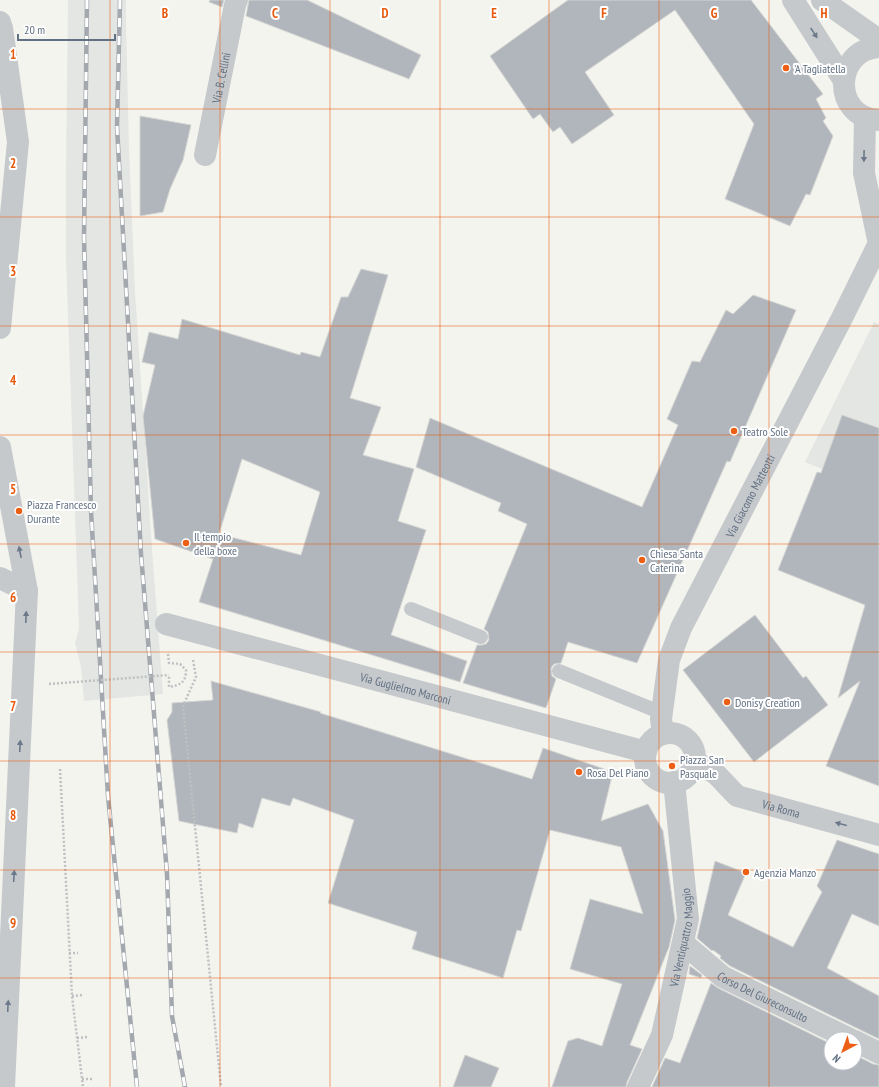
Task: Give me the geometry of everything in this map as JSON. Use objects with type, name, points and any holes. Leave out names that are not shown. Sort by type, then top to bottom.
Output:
[{"type":"street","name":"Via B. Cellini","points":[[205,155],[237,0]]},
{"type":"street","points":[[793,0],[843,78]]},
{"type":"street","points":[[822,0],[879,40]]},
{"type":"street","points":[[0,22],[18,142],[0,328]]},
{"type":"street","points":[[872,119],[855,111],[848,102],[844,90],[843,78],[854,57],[865,50],[879,47]]},
{"type":"street","name":"Via Giacomo Matteotti","points":[[663,724],[669,660],[681,628],[879,244],[864,173],[872,119]]},
{"type":"street","points":[[0,447],[27,591],[4,1087]]},
{"type":"street","points":[[0,578],[27,591]]},
{"type":"street","name":"Via Guglielmo Marconi","points":[[166,624],[646,752]]},
{"type":"street","points":[[663,724],[672,733],[688,739],[693,746],[695,761],[693,769],[682,780],[667,782],[659,780],[653,775],[647,764],[646,752],[650,743],[656,737],[663,724]]},
{"type":"street","name":"Via Roma","points":[[695,761],[716,774],[737,796],[879,835]]},
{"type":"street","name":"Via Ventiquattro Maggio","points":[[638,1087],[662,1035],[688,919],[674,782]]},
{"type":"street","name":"Corso Del Giureconsulto","points":[[682,943],[723,977],[834,1031]]},
{"type":"street","points":[[863,1045],[879,1053]]},
{"type":"lane","points":[[411,609],[480,637]]},
{"type":"lane","points":[[558,671],[663,724]]},
{"type":"path","points":[[49,684],[169,675],[169,687],[178,686],[186,677],[186,670],[180,664],[169,663],[168,650]]},
{"type":"path","points":[[192,658],[196,677],[183,706],[222,1087]]},
{"type":"path","points":[[60,769],[72,996],[83,1087]]},
{"type":"path","points":[[69,953],[78,953]]},
{"type":"path","points":[[72,996],[83,995]]},
{"type":"path","points":[[77,1038],[88,1037]]},
{"type":"path","points":[[82,1079],[93,1079]]},
{"type":"shaded area","points":[[68,0],[126,0],[129,149],[135,291],[163,694],[84,701],[81,667],[75,643],[79,629],[66,257]]},
{"type":"shaded area","points":[[874,322],[879,324],[879,493],[805,462]]},
{"type":"building","points":[[210,0],[224,0],[222,7],[209,2]]},
{"type":"building","points":[[249,0],[307,0],[421,55],[409,79],[246,16]]},
{"type":"building","points":[[568,0],[751,0],[823,94],[816,99],[826,118],[823,121],[833,136],[810,195],[806,194],[790,226],[725,199],[754,124],[675,10],[585,72],[614,115],[572,144],[560,127],[553,132],[540,114],[533,119],[490,56]]},
{"type":"building","points":[[140,116],[191,125],[183,160],[170,189],[163,212],[140,216]]},
{"type":"building","points":[[361,269],[388,275],[350,398],[381,407],[363,455],[414,469],[398,521],[426,530],[391,635],[467,661],[460,682],[199,602],[213,559],[155,539],[143,416],[155,365],[142,362],[149,332],[178,339],[182,319],[300,355],[301,352],[320,357],[341,297],[348,297]],"holes":[[[242,459],[320,492],[301,555],[219,534]]]},
{"type":"building","points":[[753,295],[796,310],[730,462],[727,461],[637,663],[568,642],[561,663],[554,664],[551,668],[552,676],[556,679],[546,708],[463,683],[477,645],[486,644],[489,640],[488,632],[484,629],[527,524],[498,511],[501,503],[416,467],[430,418],[642,507],[678,425],[667,419],[692,361],[700,362],[726,310],[733,314]]},
{"type":"building","points":[[842,415],[879,428],[879,786],[826,766],[860,681],[838,698],[865,605],[778,570],[817,472],[821,473]]},
{"type":"building","points":[[755,615],[803,678],[806,676],[828,705],[754,762],[683,670]]},
{"type":"building","points":[[211,681],[321,712],[320,713],[532,779],[543,748],[613,772],[601,821],[648,804],[663,831],[675,920],[669,947],[630,1045],[642,1049],[626,1087],[552,1087],[568,1041],[578,1038],[602,1046],[622,984],[570,969],[590,899],[643,914],[621,847],[550,830],[521,931],[517,930],[503,978],[412,949],[417,932],[328,903],[354,820],[293,798],[290,806],[262,798],[253,828],[239,823],[237,833],[179,821],[167,720],[172,712],[172,703],[213,700]]},
{"type":"building","points":[[837,840],[879,854],[879,926],[852,914],[827,968],[879,996],[879,1039],[730,966],[720,958],[721,956],[713,950],[712,951],[697,938],[715,861],[746,873],[728,915],[793,947],[822,892],[817,886]]},
{"type":"building","points":[[690,966],[702,975],[701,978],[689,974]]},
{"type":"building","points":[[711,983],[718,988],[823,1040],[823,1071],[863,1071],[863,1059],[879,1065],[879,1087],[652,1087],[665,1058],[680,1063]]},
{"type":"building","points":[[465,1055],[499,1068],[491,1087],[453,1087]]},
{"type":"railway","points":[[87,0],[84,237],[91,511],[108,796],[137,1087]]},
{"type":"railway","points":[[120,0],[117,127],[141,554],[167,874],[172,1016],[185,1087]]},
{"type":"place","name":"'A Tagliatella","points":[[786,68]]},
{"type":"place","name":"Teatro Sole","points":[[734,431]]},
{"type":"place","name":"Piazza Francesco Durante","points":[[19,511]]},
{"type":"place","name":"Il tempio della boxe","points":[[186,543]]},
{"type":"place","name":"Chiesa Santa Caterina","points":[[642,560]]},
{"type":"place","name":"Donisy Creation","points":[[727,702]]},
{"type":"place","name":"Piazza San Pasquale","points":[[672,766]]},
{"type":"place","name":"Rosa Del Piano","points":[[579,772]]},
{"type":"place","name":"Agenzia Manzo","points":[[746,872]]}]
